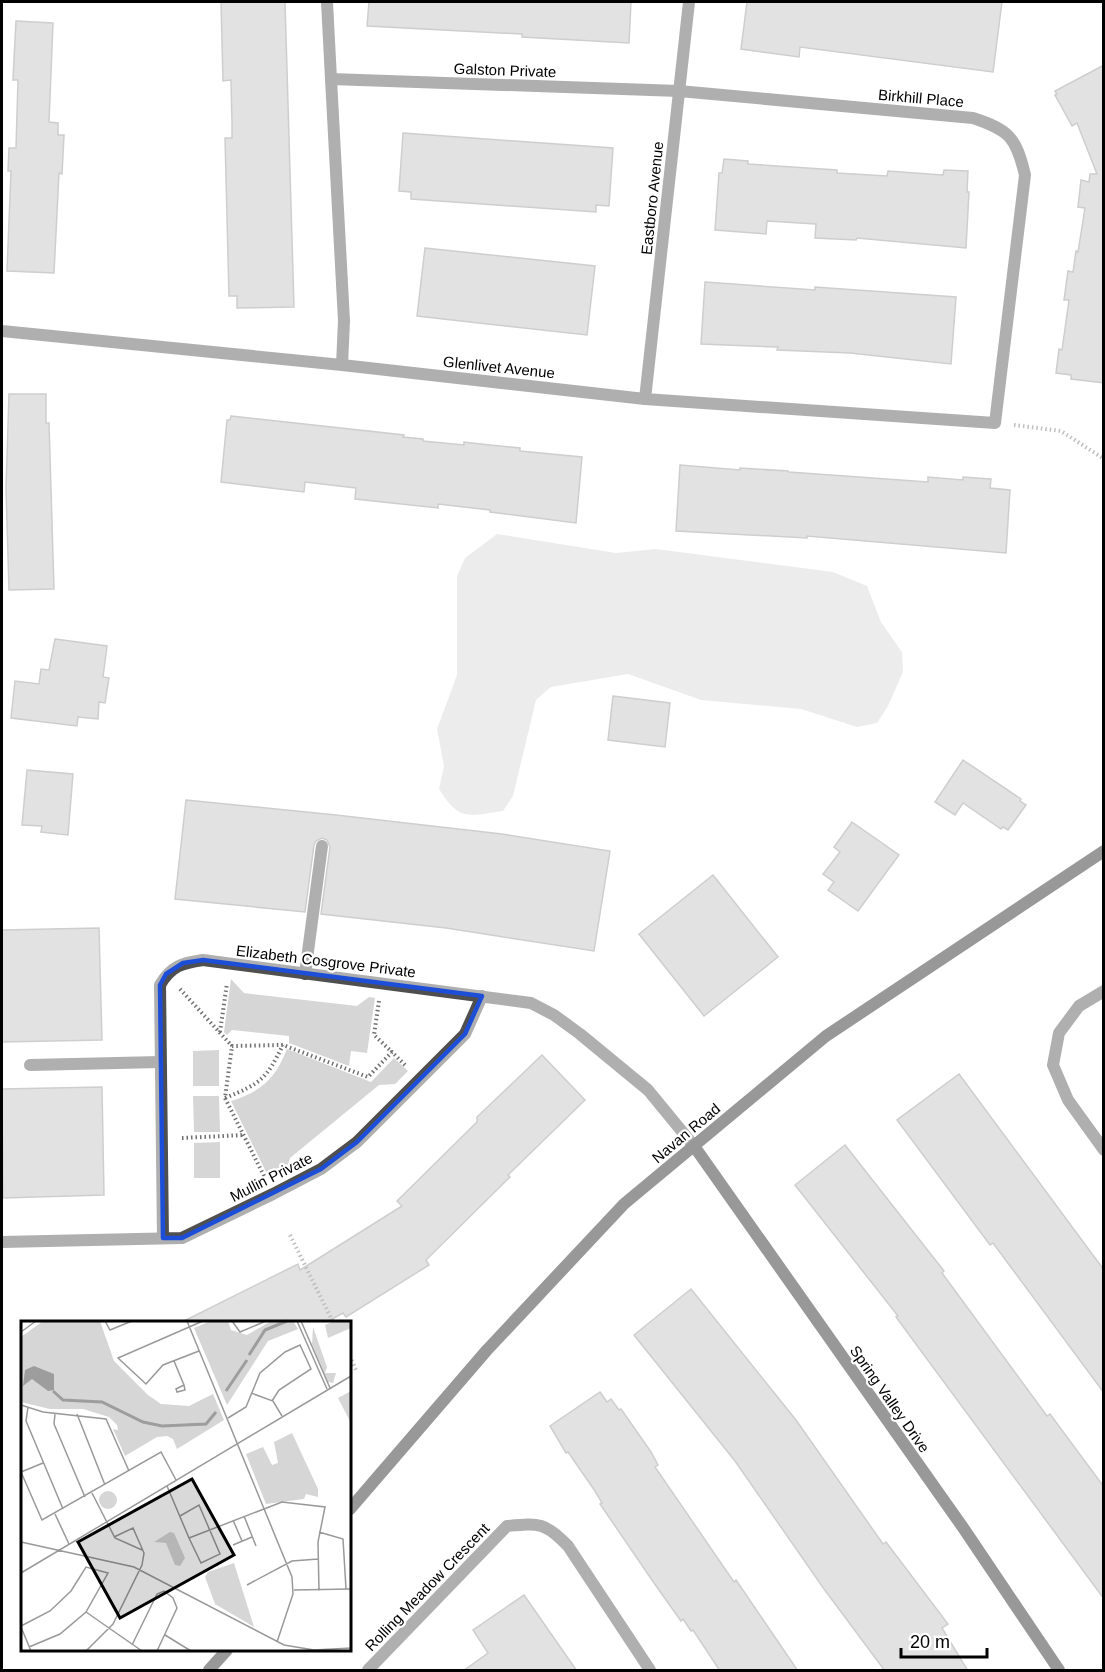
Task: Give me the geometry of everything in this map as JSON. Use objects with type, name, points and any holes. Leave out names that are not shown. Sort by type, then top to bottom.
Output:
[{"type":"main road","name":"Navan Road","points":[[351,1508],[487,1350],[624,1204],[826,1036],[1104,851]]},
{"type":"main road","name":"Spring Valley Drive","points":[[694,1146],[964,1529],[1059,1671]]},
{"type":"main road","points":[[209,1671],[226,1651]]},
{"type":"street","points":[[327,2],[344,321],[342,365]]},
{"type":"street","name":"Eastboro Avenue","points":[[645,399],[689,2]]},
{"type":"street","name":"Galston Private","points":[[331,79],[679,91]]},
{"type":"street","name":"Birkhill Place","points":[[679,91],[973,118],[999,127],[1019,148],[1025,175],[995,423]]},
{"type":"street","name":"Glenlivet Avenue","points":[[2,331],[342,365],[645,399],[995,423]]},
{"type":"street","points":[[305,974],[322,846]]},
{"type":"street","name":"Elizabeth Cosgrove Private","points":[[163,1238],[160,985],[166,974],[183,963],[202,960],[531,1003],[554,1015],[648,1090],[694,1146]]},
{"type":"street","points":[[1104,991],[1079,1006],[1059,1033],[1053,1065],[1068,1100],[1104,1150]]},
{"type":"street","name":"Mullin Private","points":[[2,1242],[182,1238],[273,1194],[321,1169],[357,1142],[465,1034],[482,996]]},
{"type":"street","points":[[30,1065],[160,1062]]},
{"type":"street","name":"Rolling Meadow Crescent","points":[[368,1671],[507,1526],[534,1524],[553,1530],[568,1546],[650,1671]]},
{"type":"path","points":[[995,423],[1061,431],[1104,459]]},
{"type":"path","points":[[220,1032],[228,978]]},
{"type":"path","points":[[180,989],[232,1046],[225,1098],[267,1182]]},
{"type":"path","points":[[379,999],[374,1035],[410,1069]]},
{"type":"path","points":[[232,1046],[284,1044],[368,1077],[392,1052]]},
{"type":"path","points":[[225,1098],[251,1088],[269,1072],[284,1044]]},
{"type":"path","points":[[175,1139],[244,1135]]},
{"type":"path","points":[[290,1235],[332,1321]]},
{"type":"path","points":[[351,1358],[356,1370]]},
{"type":"highlighted area","points":[[203,960],[482,996],[465,1034],[357,1142],[321,1169],[182,1238],[163,1238],[160,985],[166,974],[183,963]]},
{"type":"shaded area","points":[[497,534],[616,553],[656,549],[833,572],[867,586],[881,622],[902,652],[903,672],[888,706],[877,723],[857,727],[801,709],[701,700],[628,674],[551,687],[536,700],[513,796],[503,811],[473,815],[459,812],[446,800],[439,789],[444,766],[437,729],[457,675],[457,576],[465,558]]},
{"type":"shaded area","points":[[231,979],[244,993],[357,1006],[369,997],[375,998],[367,1053],[351,1051],[349,1066],[289,1043],[289,1036],[232,1030],[227,1035],[224,1032]]},
{"type":"shaded area","points":[[287,1049],[371,1082],[394,1058],[408,1071],[395,1084],[379,1085],[290,1158],[286,1173],[270,1180],[231,1101],[251,1093],[266,1082],[278,1068]]},
{"type":"shaded area","points":[[219,1050],[219,1086],[193,1086],[193,1051]]},
{"type":"shaded area","points":[[193,1096],[219,1096],[220,1132],[194,1132]]},
{"type":"shaded area","points":[[220,1142],[220,1178],[194,1178],[194,1143]]},
{"type":"building","points":[[221,2],[285,2],[294,307],[237,308],[237,296],[229,296],[225,138],[232,138],[231,80],[223,81]]},
{"type":"building","points":[[369,2],[631,2],[629,43],[522,37],[522,34],[367,26]]},
{"type":"building","points":[[747,2],[1002,2],[993,72],[800,47],[799,57],[741,49]]},
{"type":"building","points":[[16,21],[53,23],[49,122],[58,123],[58,135],[64,135],[62,174],[59,173],[54,273],[7,271],[11,171],[8,171],[9,148],[16,148],[18,80],[13,80]]},
{"type":"building","points":[[1104,65],[1104,383],[1071,379],[1071,375],[1056,373],[1059,349],[1062,350],[1069,300],[1064,300],[1068,271],[1073,272],[1085,208],[1078,207],[1081,180],[1089,182],[1090,174],[1097,174],[1077,123],[1072,126],[1055,91]]},
{"type":"building","points":[[403,133],[613,148],[609,206],[596,205],[596,212],[411,199],[411,192],[399,191]]},
{"type":"building","points":[[724,159],[748,161],[748,164],[887,176],[888,171],[943,175],[944,170],[968,171],[966,248],[857,238],[856,240],[815,238],[816,224],[767,221],[766,234],[715,230],[719,173],[722,173]]},
{"type":"building","points":[[425,248],[595,266],[587,335],[417,316]]},
{"type":"building","points":[[705,282],[956,297],[951,364],[850,353],[777,350],[778,347],[701,344]]},
{"type":"building","points":[[9,394],[46,394],[46,423],[49,423],[54,589],[9,590],[6,488]]},
{"type":"building","points":[[231,416],[404,435],[403,437],[423,439],[423,441],[464,445],[464,442],[520,448],[520,451],[582,457],[576,523],[438,504],[438,508],[355,499],[356,488],[305,482],[304,492],[221,482],[227,420],[230,420]]},
{"type":"building","points":[[680,465],[928,482],[928,477],[963,480],[963,477],[991,479],[990,488],[1010,490],[1006,553],[807,536],[807,538],[676,531]]},
{"type":"building","points":[[55,639],[107,646],[103,677],[109,678],[105,703],[99,702],[98,719],[78,717],[77,726],[11,718],[15,681],[39,684],[41,669],[49,670]]},
{"type":"building","points":[[613,696],[670,703],[665,747],[608,740]]},
{"type":"building","points":[[963,760],[1021,799],[1020,801],[1026,805],[1008,830],[1003,827],[1001,829],[963,803],[955,815],[935,802]]},
{"type":"building","points":[[27,770],[73,774],[68,835],[41,832],[42,826],[22,825]]},
{"type":"building","points":[[186,800],[502,834],[610,851],[594,951],[446,928],[321,914],[330,847],[327,840],[322,838],[314,845],[305,912],[175,899]]},
{"type":"building","points":[[852,822],[899,855],[858,911],[828,890],[834,882],[823,874],[840,852],[834,847]]},
{"type":"building","points":[[713,875],[778,957],[704,1016],[639,934]]},
{"type":"building","points":[[99,928],[102,1040],[2,1042],[2,930]]},
{"type":"building","points":[[542,1055],[585,1100],[426,1260],[429,1265],[346,1317],[343,1313],[329,1321],[184,1321],[298,1264],[300,1270],[402,1206],[397,1201],[477,1122],[477,1117]]},
{"type":"building","points":[[959,1074],[1104,1270],[1104,1393],[993,1243],[990,1245],[897,1120]]},
{"type":"building","points":[[102,1087],[104,1195],[3,1198],[2,1089]]},
{"type":"building","points":[[845,1145],[944,1271],[942,1273],[1047,1416],[1050,1414],[1104,1487],[1104,1599],[896,1317],[898,1316],[795,1185]]},
{"type":"building","points":[[691,1289],[796,1420],[883,1544],[886,1542],[948,1624],[942,1628],[968,1671],[885,1671],[824,1589],[735,1461],[634,1335]]},
{"type":"building","points":[[600,1392],[607,1402],[611,1399],[619,1410],[621,1409],[651,1452],[658,1465],[655,1467],[798,1671],[720,1671],[693,1630],[691,1631],[683,1619],[681,1621],[654,1583],[550,1426]]},
{"type":"building","points":[[524,1595],[577,1671],[463,1671],[488,1653],[473,1630]]}]
